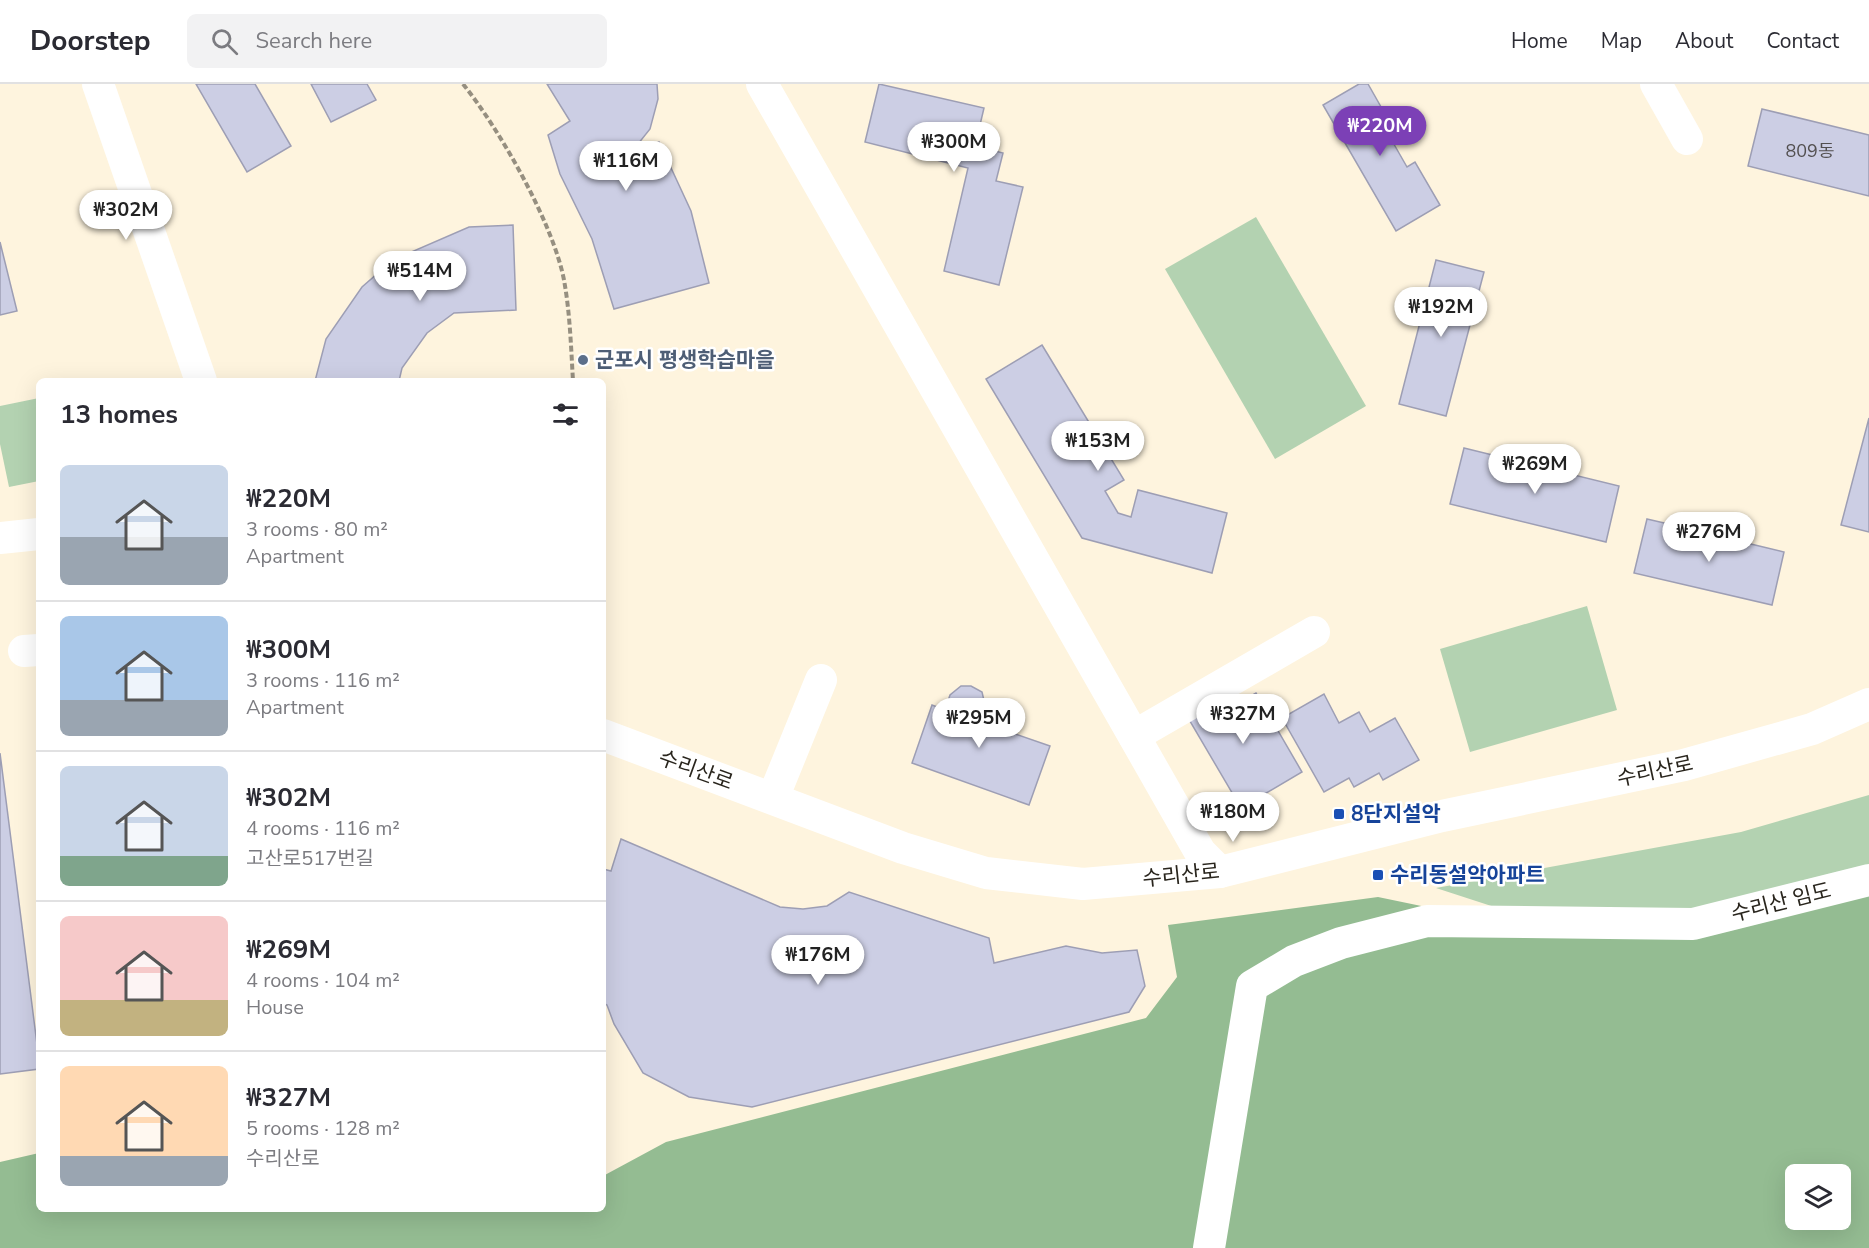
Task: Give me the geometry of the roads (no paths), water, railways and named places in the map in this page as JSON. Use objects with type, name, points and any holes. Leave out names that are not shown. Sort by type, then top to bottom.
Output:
[{"type":"street","points":[[98,84],[200,378]]},
{"type":"street","points":[[762,84],[1200,852],[1220,872]]},
{"type":"street","points":[[1656,84],[1688,139]]},
{"type":"street","points":[[0,538],[36,534]]},
{"type":"street","points":[[1134,736],[1314,632]]},
{"type":"street","points":[[773,798],[821,680]]},
{"type":"street","name":"수리산로","points":[[606,736],[903,848],[986,873],[1083,884],[1220,872],[1442,816],[1684,765],[1812,729],[1869,704]]},
{"type":"street","name":"수리산 임도","points":[[1209,1248],[1252,986],[1294,961],[1341,943],[1427,921],[1693,924],[1869,880]]},
{"type":"place","name":"군포시 평생학습마을","points":[[583,360]]},
{"type":"place","name":"8단지설악","points":[[1339,814]]},
{"type":"place","name":"수리동설악아파트","points":[[1378,875]]}]
